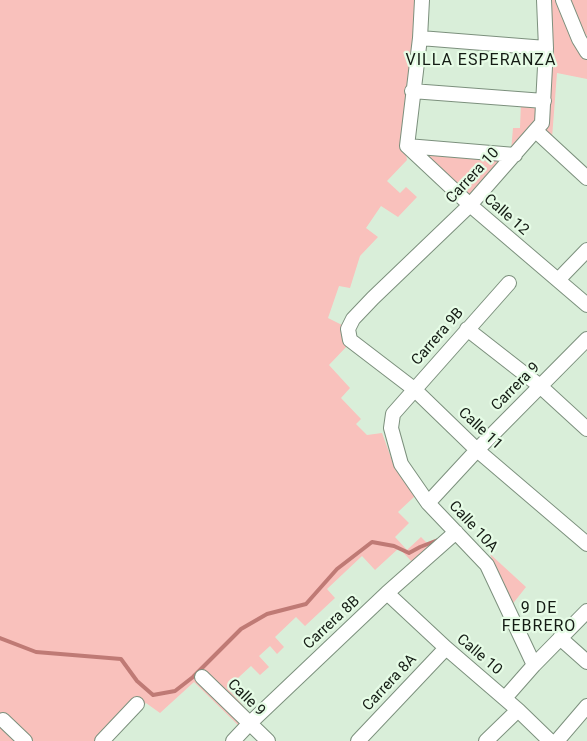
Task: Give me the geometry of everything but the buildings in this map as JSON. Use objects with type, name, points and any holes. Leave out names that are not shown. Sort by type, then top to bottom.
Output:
[{"type":"street","points":[[422,0],[420,38],[412,91],[407,146],[515,155]]},
{"type":"street","name":"Carrera 10","points":[[350,340],[348,329],[353,319],[470,205],[542,123],[546,48],[544,0]]},
{"type":"street","points":[[563,0],[579,39],[587,52]]},
{"type":"street","points":[[420,38],[546,48]]},
{"type":"street","points":[[412,91],[544,101]]},
{"type":"street","points":[[536,132],[587,178]]},
{"type":"street","name":"Calle 12","points":[[407,146],[470,205],[587,305]]},
{"type":"street","points":[[558,280],[587,250]]},
{"type":"street","name":"Carrera 9B","points":[[393,414],[509,283]]},
{"type":"street","points":[[468,329],[540,386],[587,429]]},
{"type":"street","name":"Carrera 9","points":[[428,503],[477,450],[587,339]]},
{"type":"street","name":"Calle 11","points":[[350,340],[414,389],[477,450],[587,544]]},
{"type":"street","name":"Calle 10A","points":[[393,414],[390,428],[401,464],[428,503],[487,564],[534,664]]},
{"type":"street","name":"Carrera 8B","points":[[233,741],[387,593],[456,532]]},
{"type":"street","name":"Calle 10","points":[[387,593],[446,648],[505,698],[550,741]]},
{"type":"street","points":[[505,698],[534,664],[587,611]]},
{"type":"street","points":[[560,638],[587,662]]},
{"type":"street","name":"Carrera 8A","points":[[358,741],[446,648]]},
{"type":"street","name":"Calle 9","points":[[202,678],[268,741]]},
{"type":"street","points":[[102,741],[137,704]]},
{"type":"street","points":[[557,741],[587,706]]},
{"type":"street","points":[[486,741],[518,710]]},
{"type":"street","points":[[3,720],[25,741]]},
{"type":"shaded area","points":[[0,0],[418,0],[403,135],[407,160],[387,181],[400,193],[406,187],[417,197],[398,217],[381,206],[366,228],[378,237],[360,256],[350,288],[339,286],[328,318],[344,326],[348,345],[329,365],[350,388],[341,398],[361,419],[356,424],[367,435],[382,433],[393,463],[415,496],[398,512],[409,523],[395,537],[407,550],[421,537],[431,547],[412,562],[399,548],[375,570],[362,556],[327,589],[335,598],[305,626],[296,617],[275,637],[284,647],[277,654],[270,646],[259,656],[269,667],[260,675],[251,666],[227,688],[250,713],[238,725],[194,682],[160,713],[146,703],[111,741],[0,741]]},
{"type":"shaded area","points":[[549,0],[559,0],[587,59],[587,79],[557,73],[552,138],[542,130]]},
{"type":"shaded area","points":[[567,0],[587,0],[587,35],[583,37]]},
{"type":"shaded area","points":[[521,102],[539,104],[539,121],[511,151],[513,128],[520,128]]},
{"type":"shaded area","points":[[414,149],[507,158],[470,200]]},
{"type":"shaded area","points":[[490,554],[526,587],[511,606]]},
{"type":"waterway","points":[[0,638],[36,652],[121,659],[137,681],[153,695],[175,691],[193,677],[241,629],[267,614],[306,604],[337,569],[372,542],[394,546],[409,553],[438,540]]},
{"type":"district","name":"VILLA ESPERANZA","points":[[481,61]]},
{"type":"district","name":"9 DE FEBRERO","points":[[539,618]]}]
